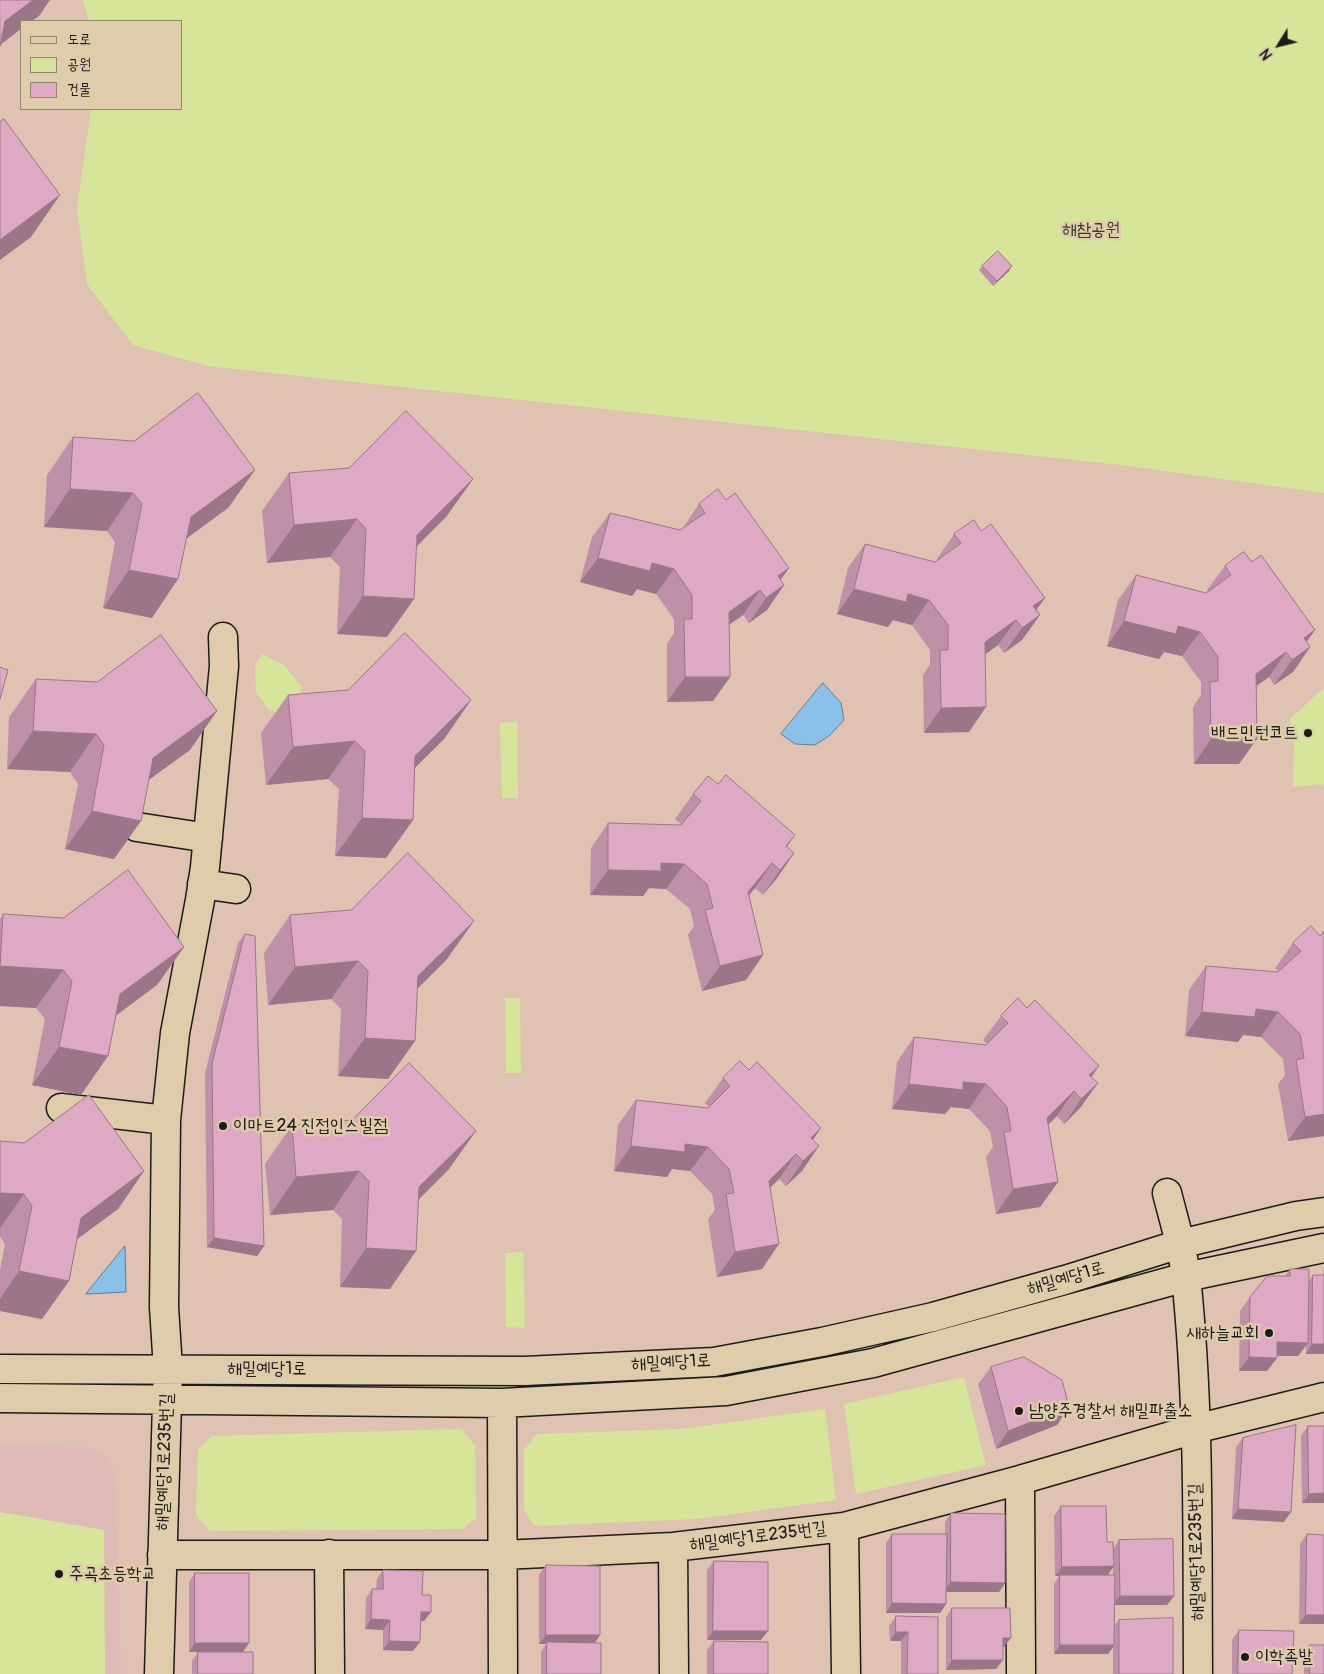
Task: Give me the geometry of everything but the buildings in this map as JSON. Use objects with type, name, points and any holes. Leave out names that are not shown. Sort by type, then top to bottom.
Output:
[{"type":"street","name":"해밀예당1로235번길","points":[[159,1674],[168,1369],[164,1307],[166,1120],[175,1033],[202,884],[208,838],[224,666],[224,637]]},
{"type":"street","points":[[137,827],[208,838]]},
{"type":"street","points":[[202,884],[236,889]]},
{"type":"street","points":[[61,1108],[166,1120]]},
{"type":"street","name":"해밀예당1로235번길","points":[[1167,1193],[1186,1276],[1196,1429],[1198,1674]]},
{"type":"street","name":"해밀예당1로","points":[[0,1369],[525,1370],[714,1362],[822,1342],[934,1317],[1066,1280],[1180,1244],[1296,1216],[1324,1212]]},
{"type":"street","name":"해밀예당1로","points":[[0,1398],[502,1403],[726,1391],[873,1363],[1186,1276],[1324,1248]]},
{"type":"street","name":"해밀예당1로235번길","points":[[162,1556],[329,1554],[502,1555],[673,1547],[844,1527],[1020,1480],[1196,1429],[1324,1397]]},
{"type":"street","points":[[502,1403],[503,1674]]},
{"type":"street","points":[[1020,1480],[1021,1674]]},
{"type":"street","name":"해밀예당1로235번길","points":[[844,1527],[846,1674]]},
{"type":"street","name":"해밀예당1로235번길","points":[[673,1547],[674,1674]]},
{"type":"street","points":[[329,1554],[330,1674]]},
{"type":"shaded area","name":"주곡초등학교","points":[[0,1446],[87,1447],[108,1458],[116,1474],[121,1674],[0,1674]]},
{"type":"green space","name":"해참공원","points":[[83,0],[1324,0],[1324,493],[1121,465],[208,366],[133,345],[87,284],[77,208],[91,110],[182,110],[182,20],[89,20]]},
{"type":"green space","points":[[262,654],[284,665],[301,686],[300,705],[291,719],[268,709],[256,692],[255,666]]},
{"type":"green space","name":"배드민턴코트","points":[[1324,688],[1324,786],[1323,784],[1293,787],[1294,746],[1290,719]]},
{"type":"green space","points":[[517,722],[518,798],[502,798],[500,723]]},
{"type":"green space","points":[[505,998],[520,998],[521,1073],[506,1073]]},
{"type":"green space","points":[[523,1252],[525,1328],[506,1327],[505,1253]]},
{"type":"green space","points":[[964,1377],[986,1465],[856,1494],[844,1404]]},
{"type":"green space","points":[[825,1409],[836,1500],[697,1519],[534,1526],[524,1509],[524,1450],[537,1434],[682,1429]]},
{"type":"green space","points":[[462,1429],[475,1446],[476,1518],[463,1529],[210,1531],[196,1516],[198,1449],[212,1436]]},
{"type":"green space","name":"주곡초등학교","points":[[0,1512],[104,1530],[105,1674],[0,1674]]},
{"type":"water","points":[[823,683],[841,703],[844,720],[829,736],[815,745],[795,744],[781,734]]},
{"type":"water","points":[[125,1246],[126,1292],[86,1294]]},
{"type":"place","name":"배드민턴코트","points":[[1308,733]]},
{"type":"place","name":"이마트24 진접인스빌점","points":[[223,1126]]},
{"type":"place","name":"새하늘교회","points":[[1269,1333]]},
{"type":"place","name":"남양주경찰서 해밀파출소","points":[[1019,1411]]},
{"type":"place","name":"주곡초등학교","points":[[59,1574]]},
{"type":"place","name":"이학족발","points":[[1245,1657]]}]
